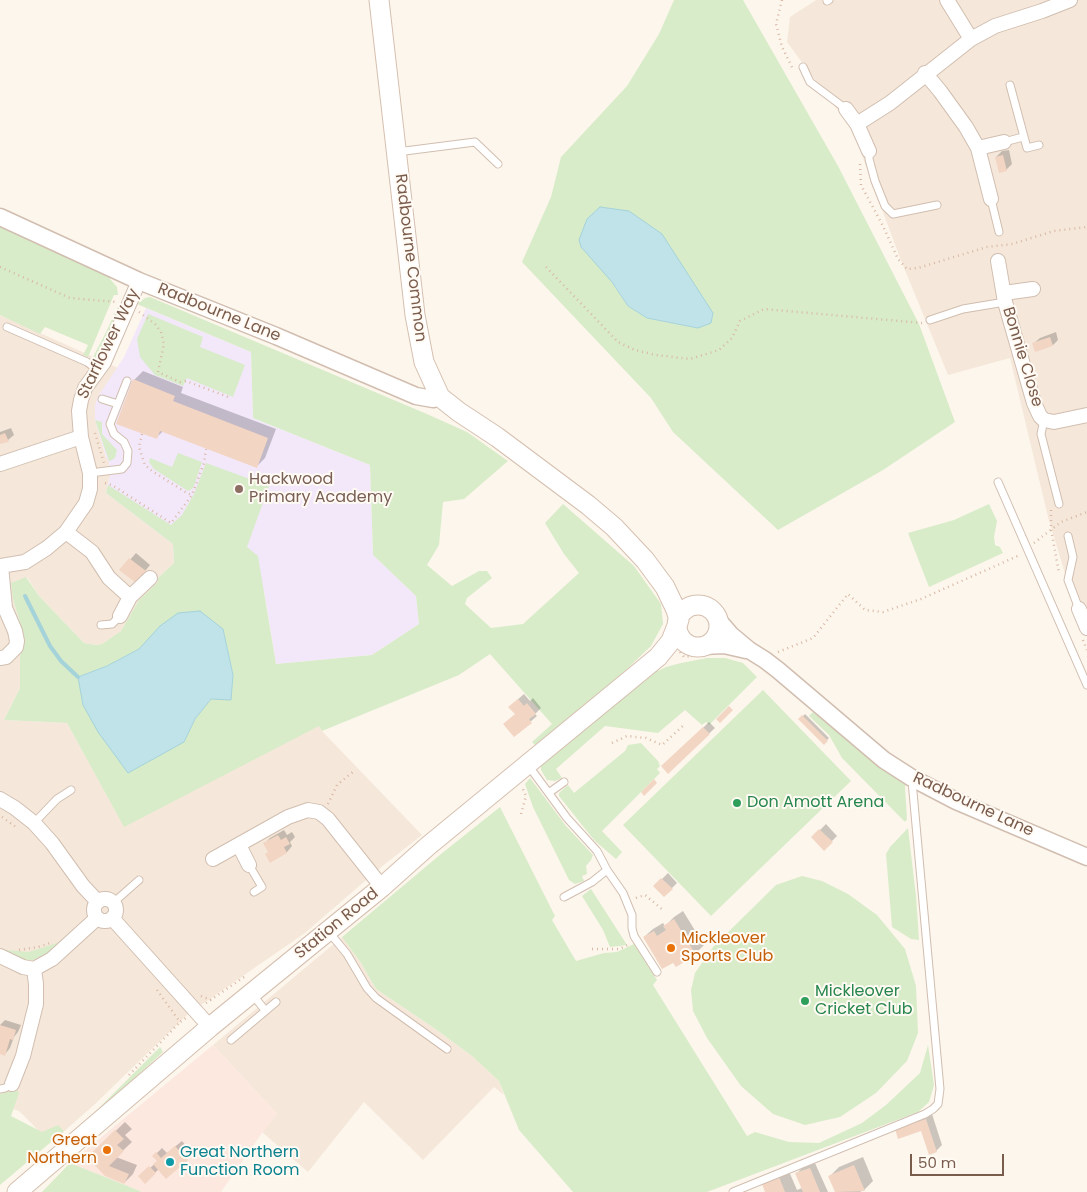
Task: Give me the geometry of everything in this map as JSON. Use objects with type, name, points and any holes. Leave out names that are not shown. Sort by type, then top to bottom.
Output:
[{"type":"main road","name":"Radbourne Common","points":[[379,0],[415,316],[424,362],[440,397],[588,505],[630,544],[665,587],[676,610],[678,622]]},
{"type":"main road","name":"Radbourne Common","points":[[665,587],[702,606]]},
{"type":"main road","points":[[702,606],[712,610],[718,620],[718,634],[714,640],[700,647],[684,642],[678,630],[678,622],[685,610],[702,606]]},
{"type":"main road","name":"Station Road","points":[[17,1192],[210,1027],[382,887],[428,846],[658,657],[671,642],[678,622]]},
{"type":"main road","name":"Station Road","points":[[658,657],[677,650],[700,647]]},
{"type":"street","points":[[946,0],[971,38]]},
{"type":"street","points":[[857,124],[890,103],[971,38],[995,26],[1070,0]]},
{"type":"street","points":[[925,73],[966,127],[978,148],[991,199]]},
{"type":"street","points":[[846,109],[857,124],[864,155]]},
{"type":"street","points":[[978,148],[1004,142]]},
{"type":"street","name":"Radbourne Lane","points":[[0,217],[139,282],[276,336],[416,396],[433,399],[440,397]]},
{"type":"street","name":"Bonnie Close","points":[[998,261],[1004,298],[1034,403],[1040,416],[1044,420],[1054,422],[1087,415]]},
{"type":"street","name":"Starflower Way","points":[[1,566],[25,562],[57,541],[66,532],[86,503],[90,489],[90,473],[82,437],[79,411],[80,400],[85,388],[104,362],[133,308],[139,282]]},
{"type":"street","name":"Bonnie Close","points":[[1004,298],[1033,288]]},
{"type":"street","points":[[0,464],[82,437]]},
{"type":"street","points":[[66,532],[92,552],[109,578],[130,597]]},
{"type":"street","points":[[0,658],[6,657],[16,647],[17,642],[16,631],[6,608],[1,566]]},
{"type":"street","points":[[120,616],[130,597],[150,578]]},
{"type":"street","points":[[1079,609],[1087,628]]},
{"type":"street","name":"Radbourne Lane","points":[[718,620],[731,635],[765,660],[884,760],[912,778],[956,801],[1087,857]]},
{"type":"street","name":"Radbourne Lane","points":[[700,647],[724,646],[749,650]]},
{"type":"street","points":[[0,799],[34,823],[52,843],[83,886],[98,902]]},
{"type":"street","points":[[213,859],[288,817],[308,810],[322,814],[328,820],[382,887]]},
{"type":"street","points":[[239,845],[249,865]]},
{"type":"street","points":[[98,902],[107,900],[113,903],[115,909],[112,918]]},
{"type":"street","points":[[98,902],[94,911],[97,918],[104,921],[112,918]]},
{"type":"street","points":[[0,956],[24,967],[34,969],[52,958],[97,918]]},
{"type":"street","points":[[112,918],[210,1027]]},
{"type":"street","points":[[6,1086],[23,1056],[36,1004],[34,969]]},
{"type":"lane","points":[[803,67],[810,82],[846,109]]},
{"type":"lane","points":[[1010,85],[1027,148],[1040,145]]},
{"type":"lane","points":[[1004,142],[1023,137]]},
{"type":"lane","points":[[396,152],[474,142],[498,164]]},
{"type":"lane","points":[[864,155],[869,159],[885,206],[893,214],[937,205]]},
{"type":"lane","points":[[991,199],[999,232]]},
{"type":"lane","points":[[930,320],[1004,298]]},
{"type":"lane","points":[[7,327],[87,362],[98,370]]},
{"type":"lane","points":[[90,473],[122,469],[127,463],[128,451],[124,442],[114,434],[110,424],[127,381]]},
{"type":"lane","points":[[102,398],[118,404]]},
{"type":"lane","name":"Bonnie Close","points":[[1044,420],[1041,434],[1059,504]]},
{"type":"lane","points":[[998,482],[1087,685]]},
{"type":"lane","points":[[1068,536],[1073,557],[1068,580],[1079,609]]},
{"type":"lane","points":[[101,625],[112,624],[120,616]]},
{"type":"lane","points":[[521,770],[550,792],[567,818],[596,851],[623,893],[632,915],[632,928],[637,940],[657,972]]},
{"type":"lane","points":[[733,1192],[925,1114],[938,1104],[940,1089],[912,778]]},
{"type":"lane","points":[[550,792],[564,782]]},
{"type":"lane","points":[[34,823],[57,799],[71,790]]},
{"type":"lane","points":[[249,865],[262,888],[254,892]]},
{"type":"lane","points":[[564,897],[592,882],[607,870]]},
{"type":"lane","points":[[113,903],[139,880]]},
{"type":"lane","points":[[328,931],[347,954],[367,988],[372,993],[447,1049]]},
{"type":"lane","points":[[251,993],[266,1010]]},
{"type":"lane","points":[[231,1040],[276,1002]]},
{"type":"path","points":[[782,0],[776,24],[782,47],[794,70]]},
{"type":"path","points":[[864,155],[860,184],[883,226],[898,259],[907,269],[918,268],[987,247],[1012,244],[1054,231],[1087,227]]},
{"type":"path","points":[[0,267],[70,298],[118,302],[133,308],[155,324],[161,332],[164,344],[158,372],[180,382],[186,381],[231,398]]},
{"type":"path","points":[[546,267],[618,342],[635,350],[656,355],[690,359],[719,350],[732,338],[740,321],[764,309],[920,324],[930,320]]},
{"type":"path","points":[[142,434],[139,447],[145,465],[192,495]]},
{"type":"path","points":[[105,483],[112,485],[172,523],[192,495],[204,463],[206,449]]},
{"type":"path","points":[[1051,529],[1061,522],[1087,512]]},
{"type":"path","points":[[765,660],[813,638],[848,594],[866,610],[883,612],[921,599],[1020,556]]},
{"type":"path","points":[[612,743],[627,736],[646,738],[662,745],[685,724]]},
{"type":"path","points":[[521,770],[526,796],[521,814]]},
{"type":"path","points":[[322,814],[337,785],[354,771]]},
{"type":"path","points":[[627,901],[646,895],[663,910]]},
{"type":"path","points":[[592,949],[618,949],[637,940]]},
{"type":"path","points":[[14,950],[38,947],[52,942]]},
{"type":"shaded area","points":[[816,0],[1087,0],[1087,637],[1075,607],[1048,517],[1010,358],[948,375],[900,258],[853,131],[787,42],[790,17]]},
{"type":"shaded area","name":"Hackwood Primary Academy","points":[[146,308],[251,352],[253,418],[370,465],[373,555],[416,596],[419,624],[372,655],[276,664],[264,591],[174,563],[173,544],[106,493],[110,476],[109,462],[95,420],[95,406],[97,398],[124,357]]},
{"type":"shaded area","points":[[0,315],[118,368],[97,398],[95,413],[95,420],[106,457],[109,461],[110,476],[106,493],[173,544],[174,563],[157,579],[159,582],[139,600],[121,631],[102,644],[96,645],[84,643],[39,596],[27,577],[13,599],[25,640],[20,656],[20,688],[4,720],[67,723],[124,826],[319,725],[322,731],[422,835],[380,868],[305,933],[188,1014],[95,1104],[51,1143],[19,1111],[0,1105]]},
{"type":"shaded area","points":[[342,937],[361,963],[376,989],[472,1056],[499,1081],[504,1095],[494,1087],[423,1160],[364,1102],[308,1172],[262,1132],[277,1114],[213,1045]]},
{"type":"shaded area","points":[[213,1045],[277,1114],[221,1192],[142,1192],[70,1163]]},
{"type":"green space","points":[[674,0],[743,0],[838,166],[919,324],[955,422],[883,470],[778,530],[673,432],[651,398],[522,262],[551,197],[561,157],[627,86],[659,34]],"holes":[[[612,282],[698,328],[647,318],[628,306]]]},
{"type":"green space","points":[[0,226],[110,275],[110,279],[117,287],[118,295],[114,295],[88,357],[83,355],[88,345],[45,327],[40,334],[0,315]]},
{"type":"green space","points":[[150,297],[427,414],[467,432],[508,461],[464,499],[443,502],[439,545],[427,565],[452,586],[479,571],[487,571],[492,578],[467,598],[465,604],[491,628],[523,624],[579,573],[564,554],[545,523],[563,504],[634,566],[661,604],[663,624],[651,646],[627,669],[535,745],[532,742],[552,724],[490,654],[459,675],[322,731],[319,726],[124,827],[67,723],[4,720],[20,688],[20,656],[25,640],[13,599],[11,583],[26,577],[39,596],[84,643],[96,645],[102,644],[121,631],[139,600],[174,563],[173,544],[106,493],[108,485],[171,525],[182,515],[194,494],[206,463],[269,486],[247,547],[258,556],[276,664],[372,655],[419,624],[416,596],[373,555],[370,465],[253,418],[251,352],[137,304]],"holes":[[[223,629],[233,675],[230,700],[211,699],[195,719],[184,742],[78,677],[107,666],[139,649]]]},
{"type":"green space","points":[[119,304],[122,306],[96,359],[92,359],[106,332]]},
{"type":"green space","points":[[148,314],[203,337],[200,347],[245,365],[233,397],[187,378],[183,386],[155,375],[140,357],[137,339]]},
{"type":"green space","points":[[95,420],[102,422],[102,434],[117,450],[115,458],[112,460],[109,461]]},
{"type":"green space","points":[[178,453],[202,462],[194,486],[188,491],[154,469],[149,462],[150,458],[172,467]]},
{"type":"green space","points":[[989,504],[997,521],[994,537],[995,545],[1000,547],[1003,553],[929,587],[908,533],[954,520]]},
{"type":"green space","points":[[707,658],[725,658],[743,663],[757,677],[709,725],[706,722],[702,725],[685,710],[658,733],[605,726],[556,769],[562,778],[555,781],[547,780],[541,770],[541,763],[654,668],[658,671],[681,663]]},
{"type":"green space","name":"Don Amott Arena","points":[[763,690],[851,781],[711,916],[623,825]]},
{"type":"green space","points":[[813,712],[883,769],[906,782],[907,819],[905,822],[842,758],[829,735],[809,716]]},
{"type":"green space","points":[[641,743],[658,761],[660,766],[657,769],[660,773],[602,831],[622,852],[616,859],[595,841],[559,796],[559,793],[568,785],[574,793],[625,751],[628,745]]},
{"type":"green space","points":[[530,778],[566,826],[593,855],[586,866],[587,874],[582,876],[584,881],[575,884],[569,880],[533,807],[525,784]]},
{"type":"green space","points":[[500,807],[555,916],[552,920],[576,961],[604,953],[617,952],[634,944],[657,980],[653,985],[747,1136],[755,1132],[789,1142],[819,1143],[862,1123],[886,1105],[920,1073],[928,1045],[934,1085],[929,1102],[918,1112],[707,1192],[573,1192],[519,1130],[499,1081],[472,1056],[376,989],[361,963],[342,937]]},
{"type":"green space","points":[[908,828],[919,940],[911,939],[892,927],[886,854]]},
{"type":"green space","name":"Mickleover Cricket Club","points":[[802,876],[822,881],[848,894],[877,915],[905,949],[916,986],[918,1033],[907,1061],[876,1093],[840,1117],[805,1125],[773,1114],[741,1086],[707,1038],[693,1011],[691,990],[695,973],[713,947],[776,885]]},
{"type":"green space","points":[[591,889],[627,945],[610,947],[603,930],[582,896]]},
{"type":"green space","points":[[62,943],[50,953],[33,960],[25,960],[4,952],[5,950],[29,952]]},
{"type":"green space","points":[[160,1047],[163,1052],[82,1127],[82,1125]]},
{"type":"green space","points":[[18,1091],[19,1093],[11,1116],[42,1132],[58,1125],[64,1131],[0,1185],[0,1094]]},
{"type":"green space","points":[[70,1163],[135,1189],[142,1192],[42,1192]]},
{"type":"water","points":[[600,207],[629,211],[662,234],[713,313],[711,323],[698,328],[647,318],[628,306],[612,282],[581,247],[579,240],[587,219]]},
{"type":"water","points":[[200,611],[223,629],[233,675],[231,700],[211,699],[195,719],[184,742],[128,773],[98,732],[83,705],[78,677],[107,666],[139,649],[160,626],[178,613]]},
{"type":"building","points":[[1003,155],[1007,171],[999,173],[995,157]]},
{"type":"building","points":[[1050,337],[1053,346],[1035,352],[1032,343]]},
{"type":"building","points":[[133,379],[175,396],[173,401],[268,438],[257,468],[160,431],[157,439],[116,424]]},
{"type":"building","points":[[5,433],[9,442],[0,444],[0,435]]},
{"type":"building","points":[[129,558],[146,571],[136,583],[119,570]]},
{"type":"building","points":[[518,699],[524,706],[527,703],[536,714],[529,719],[532,723],[514,737],[503,724],[515,714],[508,707]]},
{"type":"building","points":[[729,706],[733,710],[720,723],[716,719]]},
{"type":"building","points":[[802,715],[828,741],[824,745],[798,719]]},
{"type":"building","points":[[703,727],[710,734],[668,774],[661,766]]},
{"type":"building","points":[[654,779],[657,783],[644,796],[641,792]]},
{"type":"building","points":[[819,829],[833,842],[824,851],[811,837]]},
{"type":"building","points":[[278,835],[281,840],[286,837],[290,844],[284,847],[287,853],[270,863],[265,854],[268,852],[263,843]]},
{"type":"building","points":[[661,878],[673,889],[664,897],[653,886]]},
{"type":"building","name":"Mickleover Sports Club","points":[[674,919],[696,955],[676,967],[673,963],[662,969],[643,937],[654,931],[657,936],[666,930],[663,926]]},
{"type":"building","points":[[0,1025],[16,1030],[13,1040],[10,1039],[5,1056],[0,1054]]},
{"type":"building","points":[[926,1119],[937,1152],[929,1155],[921,1131],[898,1139],[895,1129]]},
{"type":"building","points":[[115,1130],[124,1139],[117,1145],[124,1151],[109,1166],[129,1174],[124,1184],[105,1176],[87,1157]]},
{"type":"building","name":"Great Northern Function Room","points":[[175,1146],[188,1160],[166,1179],[153,1164],[157,1161],[152,1156],[156,1152],[161,1158]]},
{"type":"building","points":[[854,1165],[865,1191],[835,1192],[828,1176]]},
{"type":"building","points":[[149,1166],[156,1173],[145,1184],[138,1176]]},
{"type":"building","points":[[810,1168],[820,1192],[803,1192],[795,1173]]},
{"type":"building","points":[[779,1177],[785,1192],[765,1192],[762,1184]]},
{"type":"waterway","points":[[25,596],[50,646],[61,661],[78,677]]},
{"type":"place","name":"Hackwood Primary Academy","points":[[239,489]]},
{"type":"place","name":"Don Amott Arena","points":[[737,803]]},
{"type":"place","name":"Mickleover Sports Club","points":[[671,948]]},
{"type":"place","name":"Mickleover Cricket Club","points":[[805,1001]]},
{"type":"place","name":"Great Northern","points":[[107,1150]]},
{"type":"place","name":"Great Northern Function Room","points":[[170,1162]]}]
